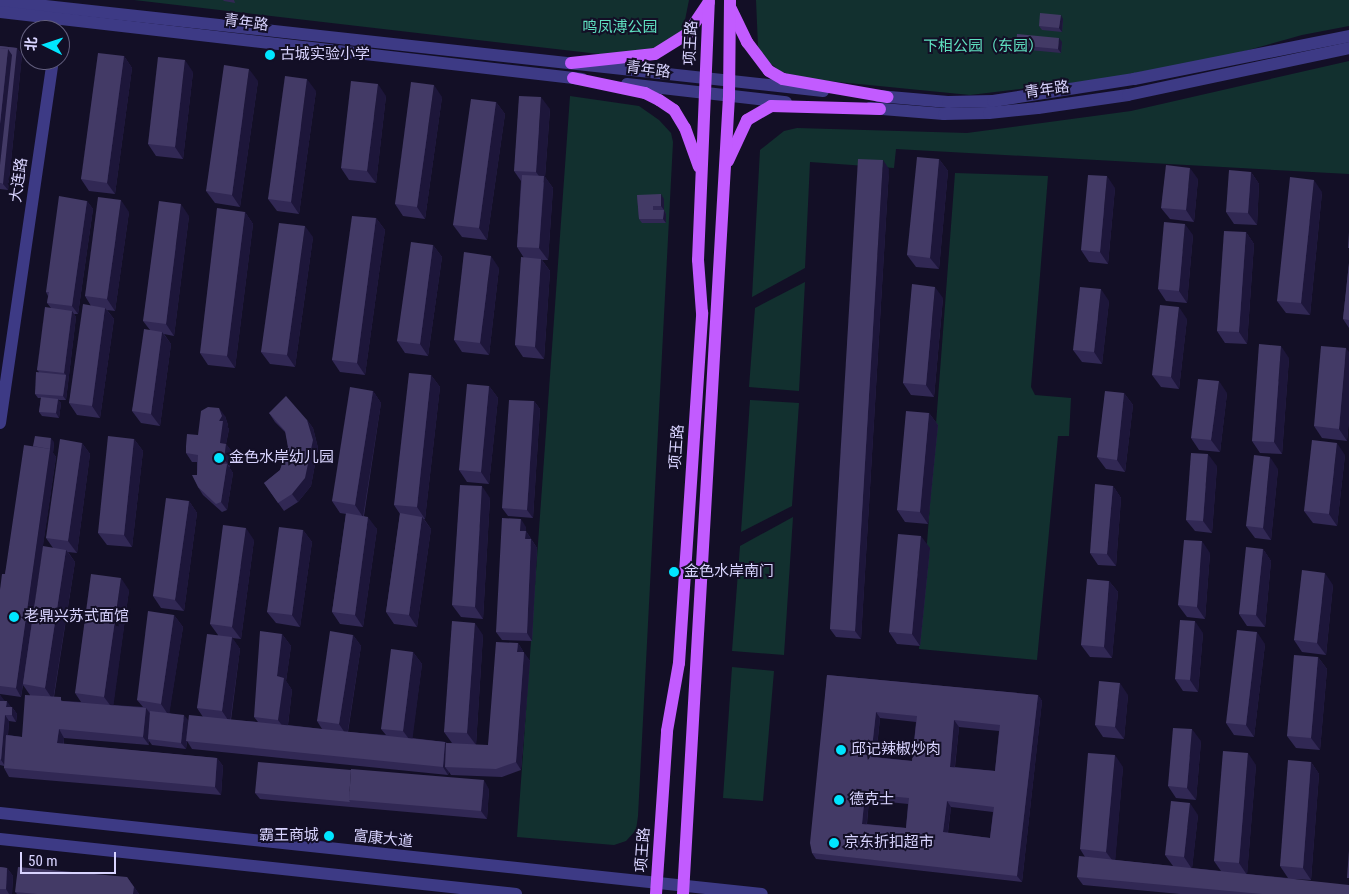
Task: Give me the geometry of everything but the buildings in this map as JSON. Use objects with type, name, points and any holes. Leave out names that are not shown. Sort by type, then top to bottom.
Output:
[{"type":"main road","points":[[571,63],[655,54],[688,33],[709,1]]},
{"type":"main road","name":"项王路","points":[[656,889],[666,731],[679,663],[701,331],[698,260],[709,1]]},
{"type":"main road","points":[[730,3],[747,42],[769,71],[783,79],[887,97]]},
{"type":"main road","name":"项王路","points":[[684,890],[730,81],[730,3]]},
{"type":"main road","points":[[573,78],[645,93],[674,110],[685,128],[702,175]]},
{"type":"main road","points":[[724,173],[748,120],[771,106],[880,109]]},
{"type":"street","name":"青年路","points":[[0,1],[59,19],[571,63],[730,81],[948,102],[993,101],[1134,79],[1349,36]]},
{"type":"street","name":"青年路","points":[[0,12],[729,97],[880,109],[980,114],[1128,95],[1349,48]]},
{"type":"street","name":"大连路","points":[[0,423],[52,70]]},
{"type":"street","name":"富康大道","points":[[0,813],[656,889],[762,894]]},
{"type":"street","points":[[0,839],[516,894]]},
{"type":"green space","name":"鸣凤溥公园","points":[[134,0],[689,0],[683,30],[668,45],[625,57]]},
{"type":"green space","name":"下相公园（东园）","points":[[756,0],[1349,0],[1349,26],[1302,35],[1227,56],[1105,79],[970,95],[798,78],[780,71],[765,59],[758,46]]},
{"type":"green space","points":[[1349,61],[1349,174],[896,149],[894,168],[810,162],[805,268],[752,297],[760,150],[784,131],[797,128],[967,133],[1131,111]]},
{"type":"green space","points":[[570,96],[639,106],[659,120],[671,133],[673,142],[638,816],[636,830],[626,841],[614,845],[517,837]]},
{"type":"green space","points":[[955,173],[1048,176],[1031,387],[1035,395],[1071,398],[1069,436],[1058,436],[1037,660],[919,649]]},
{"type":"green space","points":[[805,282],[799,391],[749,387],[755,308]]},
{"type":"green space","points":[[750,400],[799,403],[792,506],[741,532]]},
{"type":"green space","points":[[793,517],[784,655],[732,651],[740,546]]},
{"type":"green space","points":[[732,667],[774,671],[763,801],[723,798]]},
{"type":"place","name":"古城实验小学","points":[[270,55]]},
{"type":"place","name":"金色水岸幼儿园","points":[[219,458]]},
{"type":"place","name":"金色水岸南门","points":[[674,572]]},
{"type":"place","name":"老鼎兴苏式面馆","points":[[14,617]]},
{"type":"place","name":"邱记辣椒炒肉","points":[[841,750]]},
{"type":"place","name":"德克士","points":[[839,800]]},
{"type":"place","name":"霸王商城","points":[[329,836]]},
{"type":"place","name":"京东折扣超市","points":[[834,843]]}]
